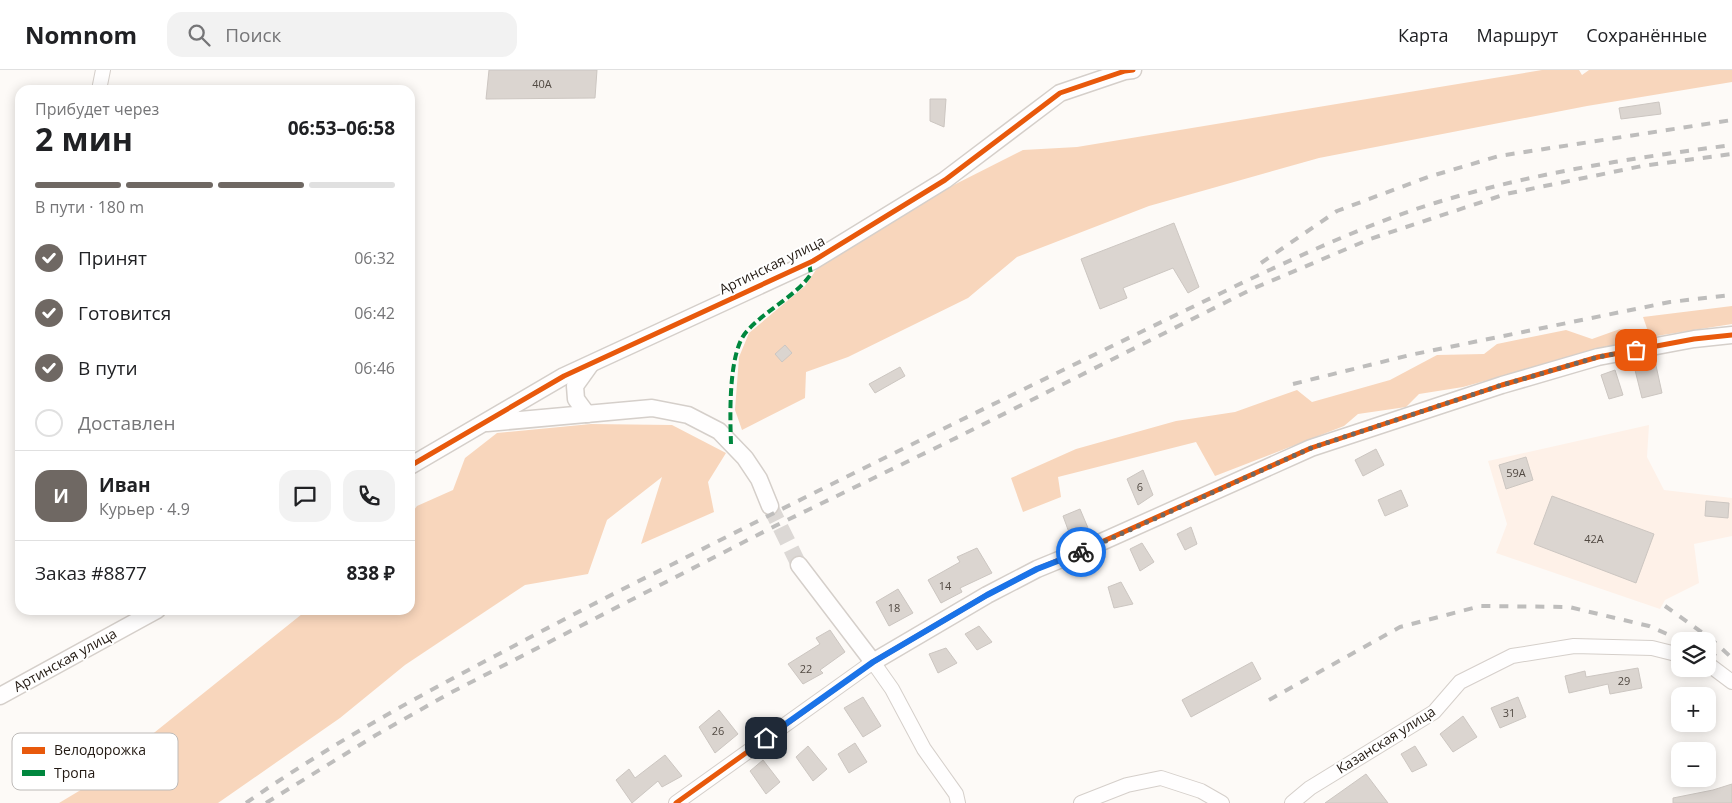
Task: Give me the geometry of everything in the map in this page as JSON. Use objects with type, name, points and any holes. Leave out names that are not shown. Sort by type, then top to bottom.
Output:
[{"type":"street","points":[[100,85],[104,70]]},
{"type":"street","name":"Артинская улица","points":[[415,463],[564,376],[812,261],[945,180],[1060,92],[1133,70]]},
{"type":"street","points":[[676,803],[873,662],[987,595],[1037,569],[1311,448],[1502,385],[1598,357],[1694,339],[1732,335]]},
{"type":"street","points":[[587,414],[576,399],[574,386],[591,364]]},
{"type":"street","points":[[483,423],[652,408],[688,415],[718,431],[745,458],[759,479],[770,506]]},
{"type":"street","points":[[799,564],[892,689],[924,749],[957,799],[970,803]]},
{"type":"street","name":"Артинская улица","points":[[0,696],[148,615]]},
{"type":"street","name":"Казанская улица","points":[[1292,803],[1310,788],[1434,712],[1460,682],[1512,656],[1574,646],[1652,648],[1671,653]]},
{"type":"street","points":[[1716,670],[1732,682]]},
{"type":"street","points":[[1081,803],[1126,785],[1161,778],[1201,792],[1222,803]]},
{"type":"shaded area","points":[[1542,70],[1579,70],[1582,75],[1589,70],[1732,70],[1732,82],[1587,106],[1319,158],[1149,206],[1017,257],[968,298],[848,357],[806,372],[805,398],[742,430],[735,410],[739,357],[749,333],[805,286],[822,261],[926,199],[1023,150],[1077,147]]},
{"type":"shaded area","points":[[1732,306],[1732,324],[1650,337],[1643,317]]},
{"type":"shaded area","points":[[1620,329],[1636,339],[1463,387],[1419,394],[1406,407],[1358,414],[1344,426],[1215,476],[1196,442],[1058,477],[1061,497],[1023,512],[1011,478],[1076,449],[1176,421],[1235,412],[1297,390],[1312,402],[1390,380],[1437,355],[1484,354],[1497,344],[1566,330],[1592,339]]},
{"type":"shaded area","points":[[591,424],[672,425],[726,453],[708,482],[714,512],[641,544],[662,477],[607,520],[588,574],[525,585],[405,665],[340,718],[218,803],[59,803],[81,790],[178,790],[178,733],[154,733],[301,615],[415,615],[415,509],[453,490],[465,458],[497,433]]},
{"type":"shaded area","points":[[1649,425],[1647,457],[1664,490],[1732,498],[1732,536],[1694,544],[1699,583],[1665,600],[1660,609],[1496,553],[1507,524],[1488,461]]},
{"type":"building","points":[[489,70],[597,70],[595,98],[486,99]]},
{"type":"building","points":[[930,99],[946,99],[944,127],[930,121]]},
{"type":"building","points":[[1659,102],[1661,114],[1621,119],[1619,108]]},
{"type":"building","points":[[1174,223],[1199,287],[1188,293],[1173,268],[1123,288],[1127,298],[1100,309],[1081,259]]},
{"type":"building","points":[[785,345],[792,353],[782,362],[775,354]]},
{"type":"building","points":[[1655,361],[1662,393],[1642,398],[1634,366]]},
{"type":"building","points":[[900,367],[905,376],[875,393],[869,384]]},
{"type":"building","points":[[1615,370],[1623,395],[1609,399],[1601,375]]},
{"type":"building","points":[[1376,449],[1384,465],[1363,476],[1355,460]]},
{"type":"building","points":[[1526,457],[1533,480],[1506,489],[1499,465]]},
{"type":"building","points":[[1143,470],[1153,495],[1138,505],[1127,479]]},
{"type":"building","points":[[1401,490],[1408,506],[1385,516],[1378,500]]},
{"type":"building","points":[[1552,496],[1654,534],[1636,583],[1534,544]]},
{"type":"building","points":[[1706,501],[1729,503],[1728,518],[1705,516]]},
{"type":"building","points":[[1080,509],[1088,528],[1070,535],[1063,516]]},
{"type":"building","points":[[1191,527],[1197,544],[1185,550],[1177,534]]},
{"type":"building","points":[[1142,543],[1154,562],[1140,571],[1130,549]]},
{"type":"building","points":[[977,548],[992,573],[960,588],[962,592],[941,603],[928,580],[960,562],[957,557]]},
{"type":"building","points":[[1121,582],[1133,604],[1114,608],[1108,587]]},
{"type":"building","points":[[898,589],[913,613],[889,626],[876,602]]},
{"type":"building","points":[[979,626],[992,642],[977,650],[965,634]]},
{"type":"building","points":[[830,630],[845,652],[820,670],[823,673],[803,684],[788,664],[820,644],[816,638]]},
{"type":"building","points":[[946,648],[957,663],[938,673],[929,654]]},
{"type":"building","points":[[1252,662],[1261,679],[1191,717],[1182,700]]},
{"type":"building","points":[[1638,668],[1642,688],[1610,694],[1608,684],[1569,693],[1565,676],[1585,671],[1586,677]]},
{"type":"building","points":[[863,697],[881,726],[863,737],[844,708]]},
{"type":"building","points":[[1518,697],[1526,717],[1500,728],[1491,708]]},
{"type":"building","points":[[719,710],[738,734],[715,753],[699,727]]},
{"type":"building","points":[[1463,716],[1477,737],[1453,752],[1440,734]]},
{"type":"building","points":[[855,743],[867,762],[849,773],[838,754]]},
{"type":"building","points":[[808,746],[827,769],[813,781],[796,757]]},
{"type":"building","points":[[1415,746],[1427,765],[1412,772],[1401,754]]},
{"type":"building","points":[[665,755],[682,776],[662,787],[658,781],[632,803],[616,780],[629,769],[635,778]]},
{"type":"building","points":[[763,760],[780,782],[766,794],[750,771]]},
{"type":"building","points":[[1366,774],[1388,803],[1325,803]]},
{"type":"building","points":[[1732,784],[1732,803],[1673,803],[1673,798]]},
{"type":"tunnel","points":[[770,506],[799,565]]},
{"type":"railway","points":[[1261,263],[1337,211],[1428,177],[1499,156],[1732,120]]},
{"type":"railway","points":[[246,803],[306,763],[368,726],[431,690],[583,610],[958,422],[1246,281],[1316,249],[1411,211],[1472,192],[1545,175],[1620,161],[1732,145]]},
{"type":"railway","points":[[266,803],[376,735],[450,693],[775,526],[958,437],[1252,289],[1370,239],[1506,194],[1642,166],[1732,154]]},
{"type":"railway","points":[[1293,384],[1410,355],[1670,302],[1732,295]]},
{"type":"railway","points":[[1269,700],[1400,627],[1481,606],[1569,607],[1649,626],[1671,636]]},
{"type":"railway","points":[[1665,606],[1711,639],[1732,658]]},
{"type":"marked path","points":[[731,444],[730,417],[733,368],[741,340],[755,323],[797,290],[811,274],[809,263]]},
{"type":"cycle path","points":[[415,463],[564,376],[813,261],[945,180],[1060,93],[1133,70]]},
{"type":"cycle path","points":[[676,803],[873,662],[987,595],[1037,569],[1311,448],[1502,385],[1598,357],[1694,339],[1732,335]]},
{"type":"way so far","points":[[1081,552],[1311,448],[1502,385],[1598,357],[1636,350]]},
{"type":"route","points":[[766,738],[873,662],[987,595],[1037,569],[1081,552]]}]
